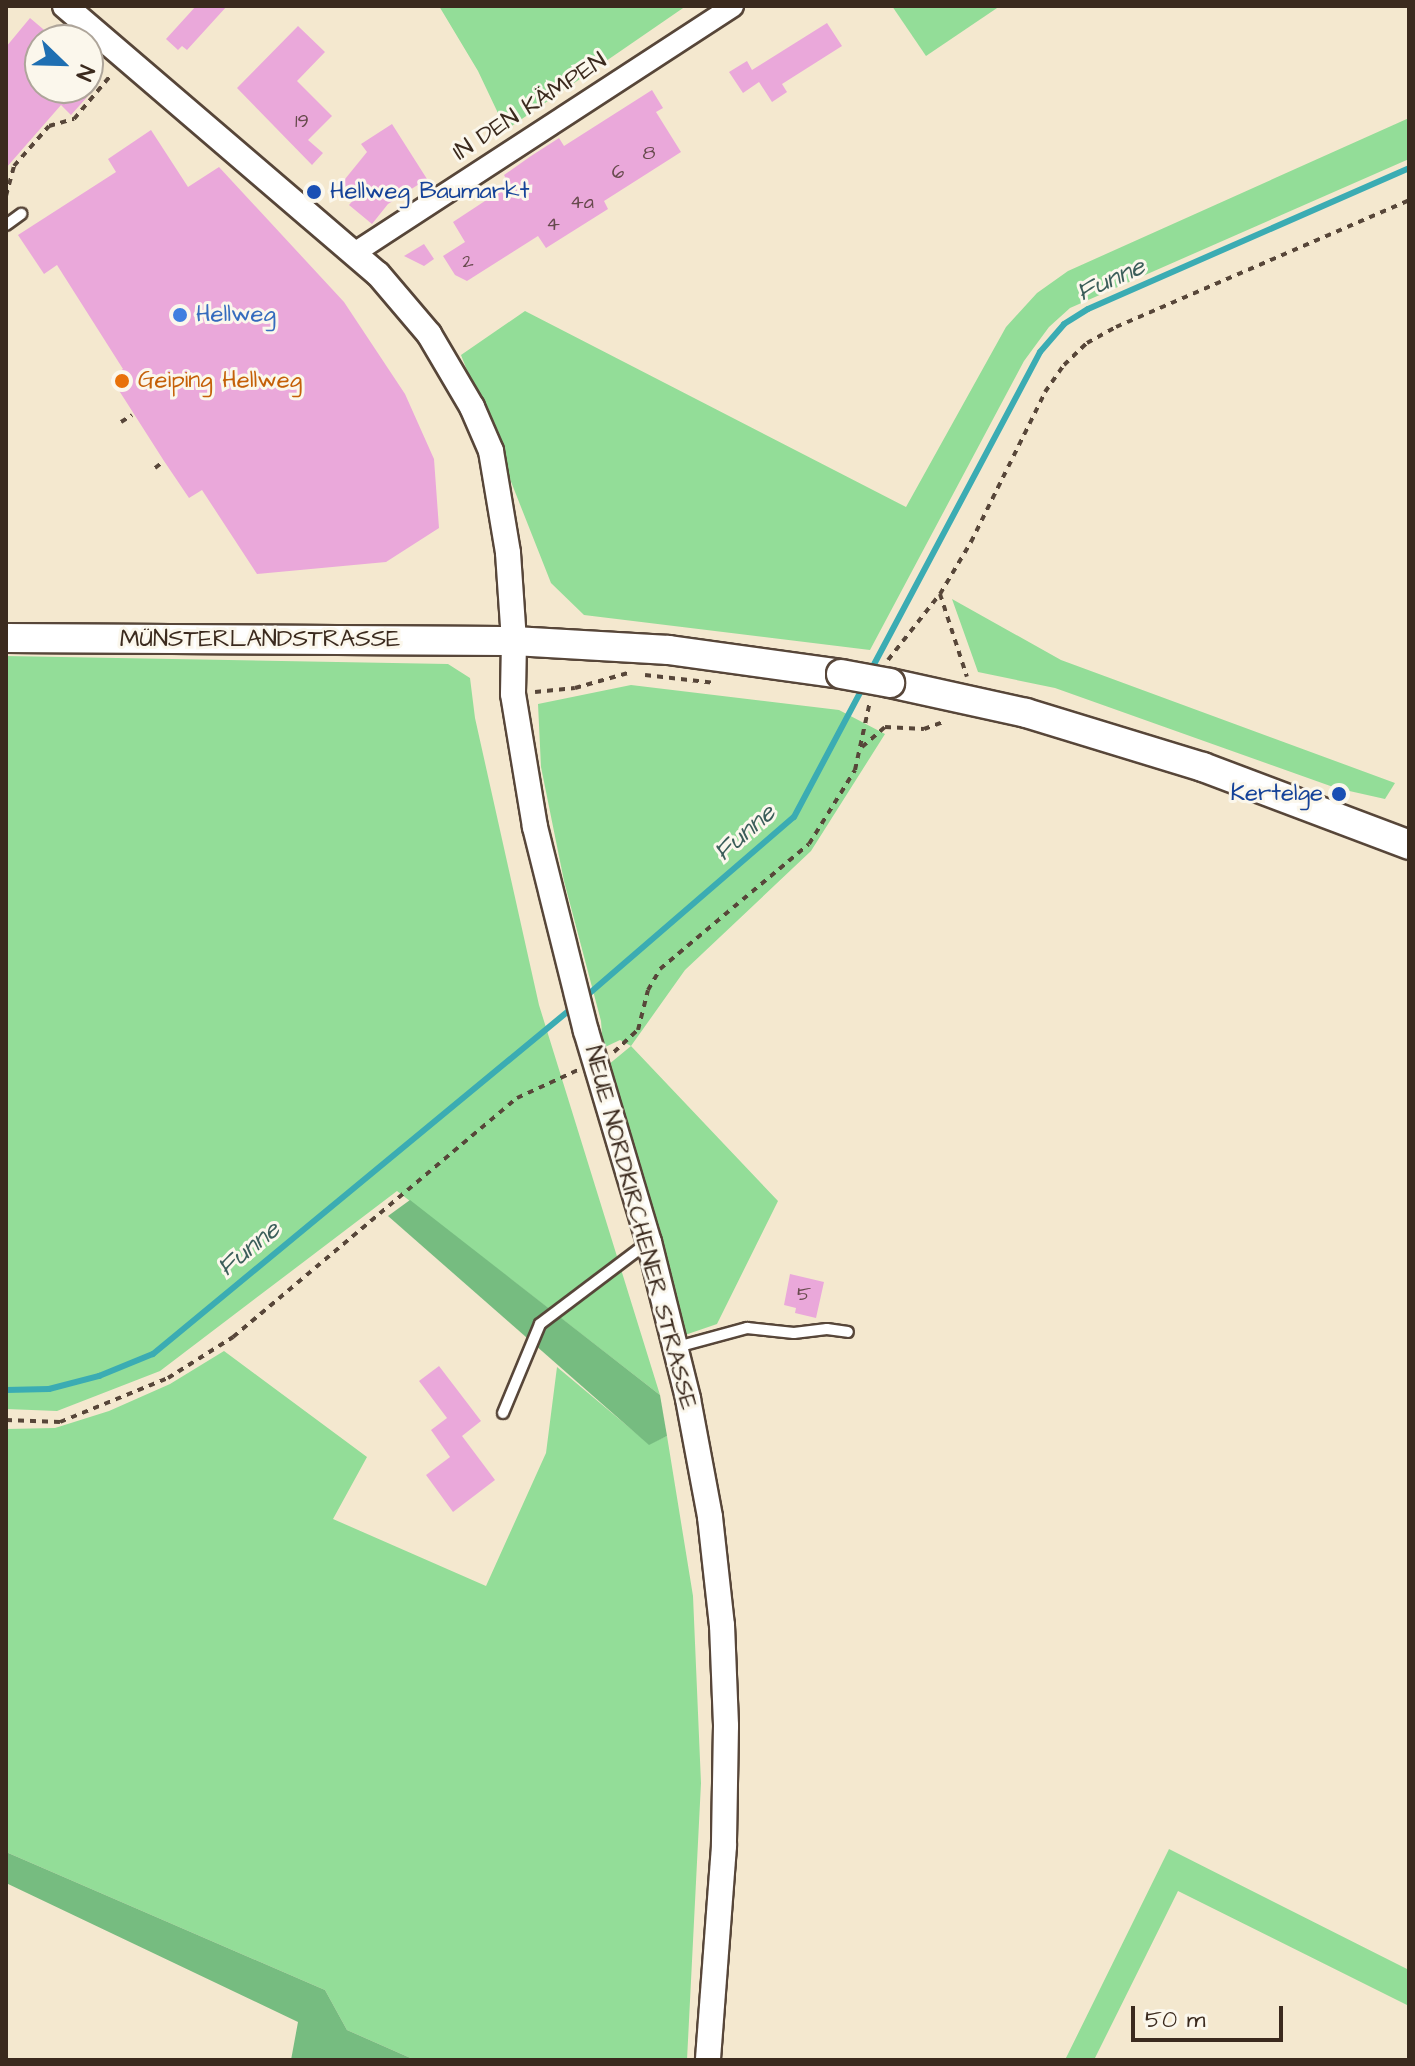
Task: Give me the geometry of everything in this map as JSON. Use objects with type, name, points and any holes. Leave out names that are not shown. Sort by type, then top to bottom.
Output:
[{"type":"main road","name":"MÜNSTERLANDSTRASSE","points":[[6,638],[514,641],[669,650],[841,674],[883,681],[966,712],[1026,713],[1203,767],[1409,845]]},
{"type":"street","name":"NEUE NORDKIRCHENER STRASSE","points":[[65,6],[356,252],[429,334],[472,407],[491,451],[502,507],[514,641],[513,694],[535,827],[586,1031],[649,1242],[675,1348],[710,1517],[722,1625],[726,1726],[724,1846],[708,2060]]},
{"type":"street","name":"IN DEN KÄMPEN","points":[[356,252],[733,6]]},
{"type":"lane","points":[[6,225],[21,214]]},
{"type":"lane","points":[[503,1413],[540,1324],[649,1242]]},
{"type":"lane","points":[[675,1348],[747,1328],[794,1333],[827,1329],[848,1332]]},
{"type":"path","points":[[6,196],[14,166],[49,126],[74,119],[126,59]]},
{"type":"path","points":[[6,1420],[60,1422],[168,1378],[233,1337],[517,1098],[621,1049],[638,1030],[648,990],[660,969],[809,844],[855,770],[865,710],[883,681],[893,650],[940,594],[971,542],[1045,392],[1064,365],[1087,343],[1129,321],[1409,200]]},
{"type":"path","points":[[121,422],[132,415]]},
{"type":"path","points":[[155,468],[164,461]]},
{"type":"path","points":[[860,749],[885,727],[924,729],[966,712],[940,594]]},
{"type":"path","points":[[513,694],[575,688],[630,673],[718,683]]},
{"type":"green space","points":[[439,6],[686,6],[506,130],[478,71]]},
{"type":"green space","points":[[892,6],[1000,6],[926,56]]},
{"type":"green space","points":[[1409,118],[1409,159],[1070,308],[1049,327],[1024,361],[870,650],[584,615],[551,583],[461,355],[525,311],[906,507],[1006,327],[1037,293],[1068,271]]},
{"type":"green space","points":[[952,599],[1061,660],[1395,783],[1385,799],[1336,788],[1055,688],[978,672]]},
{"type":"green space","points":[[6,656],[448,664],[470,678],[475,718],[539,1005],[660,1395],[397,1191],[160,1371],[57,1411],[6,1409]]},
{"type":"green space","points":[[631,685],[839,710],[885,734],[811,851],[685,970],[631,1046],[620,1040],[603,1048],[601,1021],[564,881],[541,767],[538,704]]},
{"type":"green space","points":[[631,1046],[778,1201],[717,1324],[682,1336],[608,1065]]},
{"type":"green space","points":[[410,1200],[660,1395],[667,1436],[649,1445],[388,1216]]},
{"type":"green space","points":[[224,1351],[367,1457],[333,1519],[486,1586],[546,1453],[557,1367],[649,1444],[667,1436],[693,1596],[701,1783],[687,2060],[415,2060],[347,2030],[325,1990],[6,1852],[6,1429],[55,1428],[109,1411],[170,1384]]},
{"type":"green space","points":[[1169,1849],[1409,1970],[1409,2006],[1178,1891],[1094,2060],[1065,2060]]},
{"type":"green space","points":[[6,1852],[325,1990],[347,2030],[415,2060],[291,2060],[298,2022],[6,1883]]},
{"type":"building","points":[[196,6],[227,6],[187,50],[182,46],[178,50],[166,39]]},
{"type":"building","points":[[827,23],[842,46],[782,84],[787,92],[772,102],[759,82],[743,93],[729,72],[747,61],[752,70]]},
{"type":"building","points":[[24,25],[24,104],[81,104],[71,115],[61,105],[6,168],[6,47]]},
{"type":"building","points":[[298,26],[325,52],[297,81],[332,116],[308,140],[323,153],[312,165],[237,88]]},
{"type":"building","points":[[652,90],[663,108],[656,112],[681,152],[604,201],[608,209],[546,248],[538,236],[467,281],[455,275],[443,256],[465,242],[453,222],[491,197],[489,194],[508,182],[504,175],[531,156],[559,138],[564,146]]},
{"type":"building","points":[[392,124],[427,179],[388,204],[372,224],[349,205],[356,197],[341,184],[367,152],[361,144]]},
{"type":"building","name":"Hellweg","points":[[151,130],[188,187],[219,167],[344,302],[405,394],[434,459],[439,528],[386,562],[257,574],[202,490],[189,498],[164,461],[111,378],[123,369],[57,265],[44,274],[18,235],[116,172],[108,159]]},
{"type":"building","points":[[424,244],[434,259],[424,266],[404,256]]},
{"type":"building","points":[[790,1274],[824,1282],[816,1318],[795,1313],[796,1308],[784,1305]]},
{"type":"building","points":[[439,1366],[481,1421],[462,1436],[495,1480],[453,1512],[426,1475],[450,1457],[431,1430],[447,1418],[419,1381]]},
{"type":"waterway","name":"Funne","points":[[871,670],[1040,352],[1064,324],[1088,309],[1409,168]]},
{"type":"waterway","name":"Funne","points":[[584,998],[794,817],[863,687]]},
{"type":"waterway","name":"Funne","points":[[6,1390],[49,1389],[99,1376],[153,1354],[572,1008]]},
{"type":"place","name":"Hellweg Baumarkt","points":[[314,192]]},
{"type":"place","name":"Hellweg","points":[[180,315]]},
{"type":"place","name":"Geiping Hellweg","points":[[122,381]]},
{"type":"place","name":"Kertelge","points":[[1339,794]]}]
